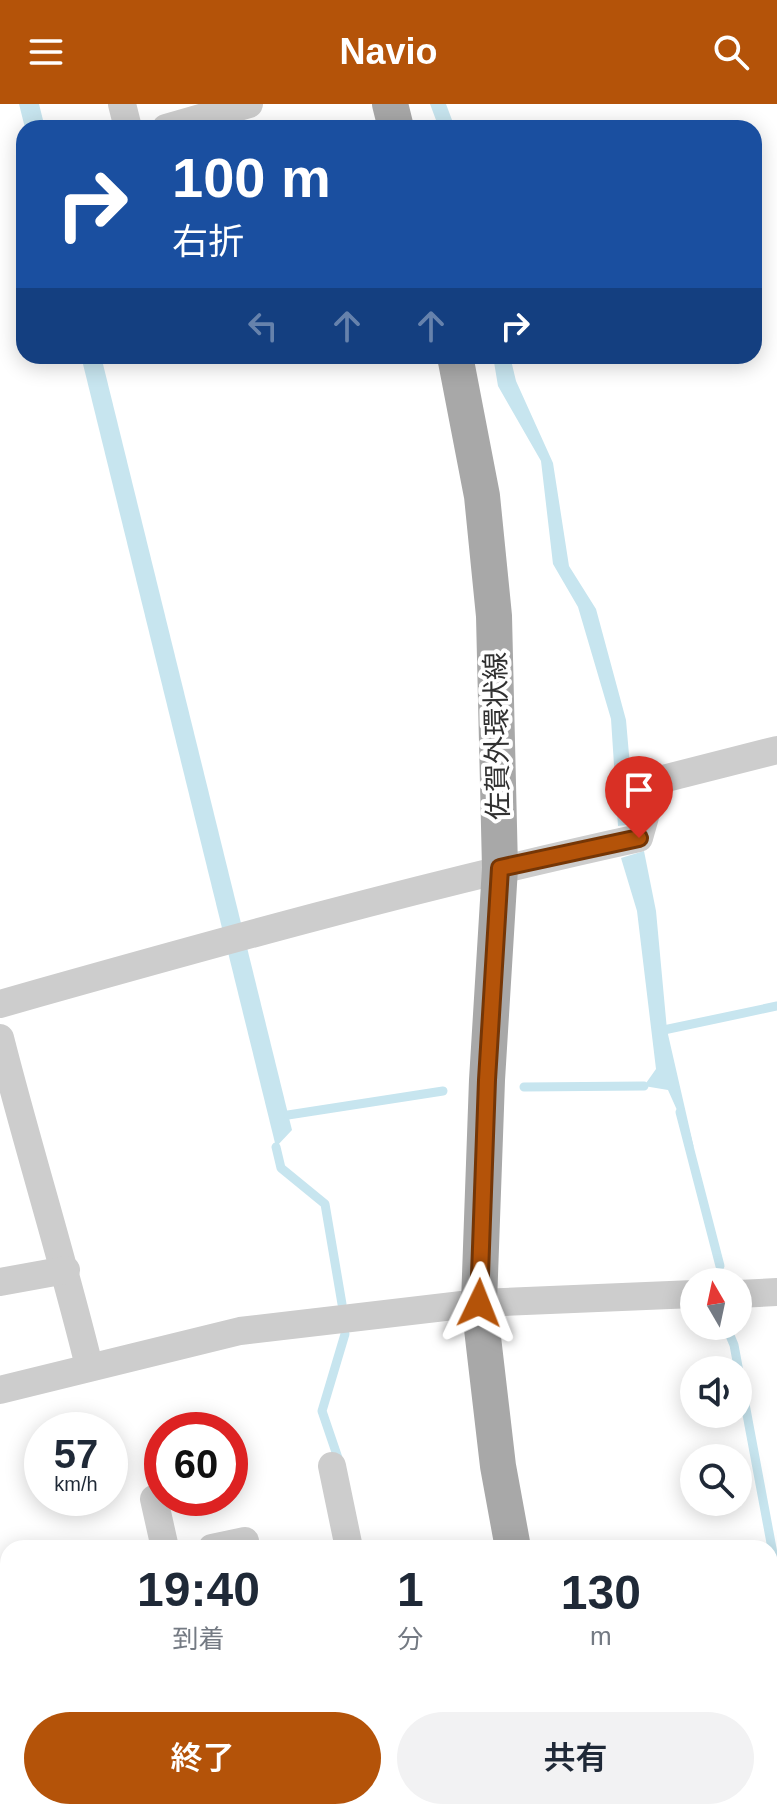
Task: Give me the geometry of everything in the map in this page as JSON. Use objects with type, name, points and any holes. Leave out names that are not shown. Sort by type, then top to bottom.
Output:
[{"type":"main road","name":"佐賀外環状線","points":[[457,364],[482,496],[494,616],[500,868],[487,1080],[479,1303],[498,1466],[512,1540]]},
{"type":"street","points":[[194,120],[249,104]]},
{"type":"street","points":[[0,1004],[500,868],[639,838],[655,781],[777,750]]},
{"type":"street","points":[[0,1038],[66,1270],[89,1366]]},
{"type":"street","points":[[0,1282],[66,1270]]},
{"type":"street","points":[[752,1293],[777,1292]]},
{"type":"street","points":[[0,1390],[240,1331],[479,1303],[680,1295]]},
{"type":"street","points":[[332,1466],[347,1540]]},
{"type":"street","points":[[158,1516],[163,1540]]},
{"type":"water","points":[[19,104],[39,104],[43,120],[23,120]]},
{"type":"water","points":[[430,104],[446,104],[452,120],[436,120]]},
{"type":"water","points":[[83,364],[103,364],[292,1130],[276,1147]]},
{"type":"water","points":[[494,364],[512,364],[516,381],[553,463],[569,566],[596,609],[626,720],[635,824],[618,826],[611,719],[578,607],[553,564],[541,461],[498,386]]},
{"type":"water","points":[[644,851],[656,911],[667,1030],[694,1148],[668,1090],[644,1086],[656,1069],[637,911],[621,858]]},
{"type":"waterway","points":[[659,1031],[777,1006]]},
{"type":"waterway","points":[[524,1087],[644,1086]]},
{"type":"waterway","points":[[288,1115],[443,1091]]},
{"type":"waterway","points":[[680,1112],[720,1266]]},
{"type":"waterway","points":[[276,1147],[281,1168],[325,1204],[342,1304]]},
{"type":"waterway","points":[[339,1461],[322,1411],[345,1334]]},
{"type":"waterway","points":[[732,1340],[770,1540]]},
{"type":"route","points":[[479,1303],[487,1080],[500,868],[639,838]]}]
